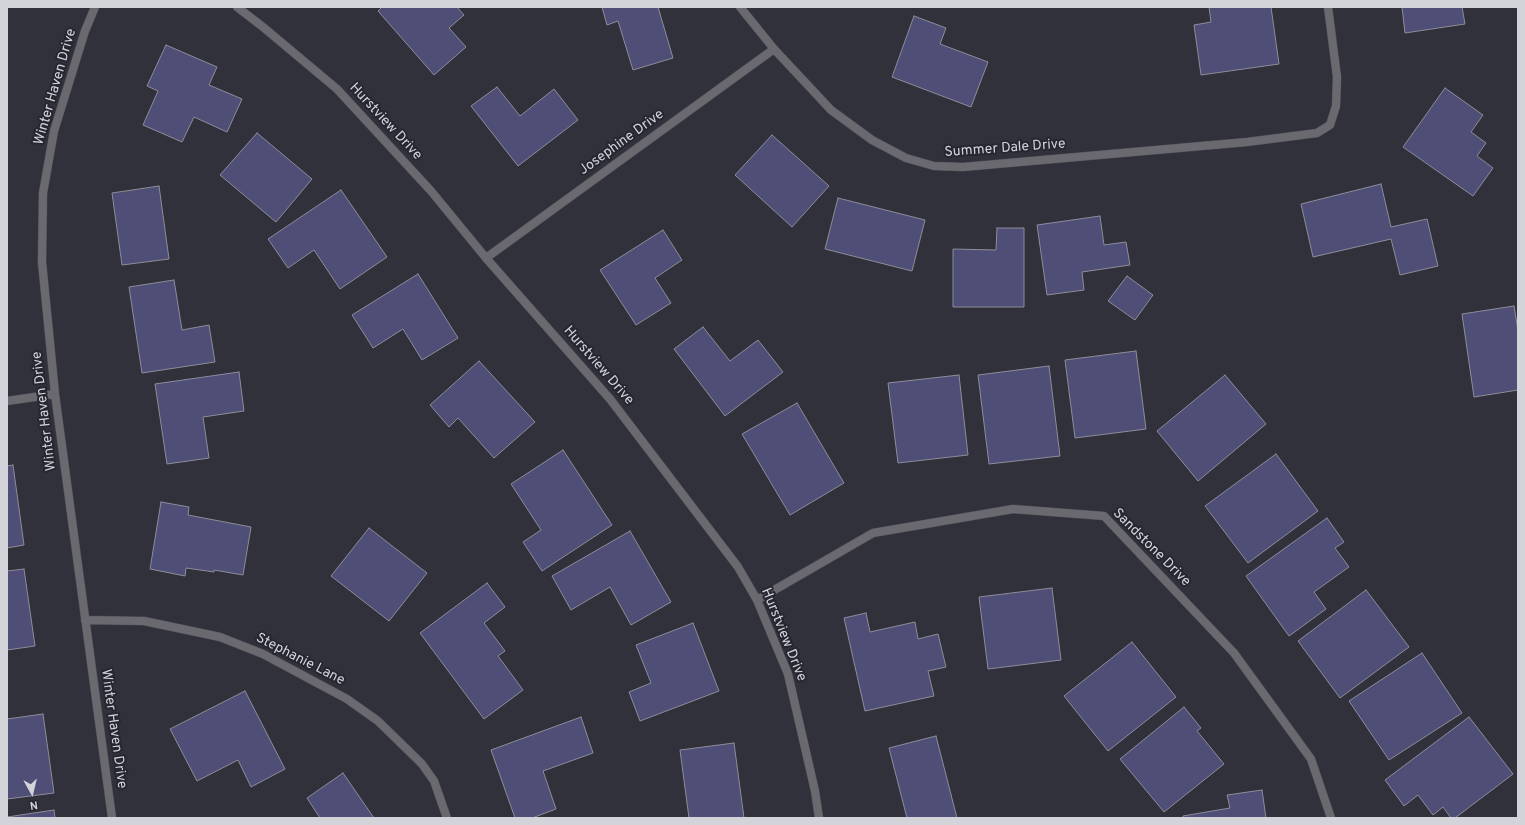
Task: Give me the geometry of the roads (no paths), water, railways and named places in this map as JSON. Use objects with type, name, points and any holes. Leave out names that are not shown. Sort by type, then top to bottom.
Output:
[{"type":"street","name":"Winter Haven Drive","points":[[95,7],[85,31],[54,131],[43,193],[42,262],[55,394],[112,818]]},
{"type":"street","name":"Hurstview Drive","points":[[237,7],[337,89],[431,191],[486,258],[610,399],[738,567],[757,600],[788,674],[816,791],[819,818]]},
{"type":"street","name":"Summer Dale Drive","points":[[740,7],[774,49],[831,110],[886,147],[906,158],[934,166],[963,166],[1247,142],[1317,133],[1330,125],[1336,106],[1337,77],[1328,7]]},
{"type":"street","name":"Josephine Drive","points":[[486,258],[774,49]]},
{"type":"street","points":[[7,401],[55,394]]},
{"type":"street","name":"Sandstone Drive","points":[[757,600],[873,533],[1013,509],[1104,516],[1234,653],[1311,759],[1331,818]]},
{"type":"street","name":"Stephanie Lane","points":[[85,620],[144,621],[220,637],[263,654],[340,695],[378,720],[422,764],[434,781],[447,818]]}]
